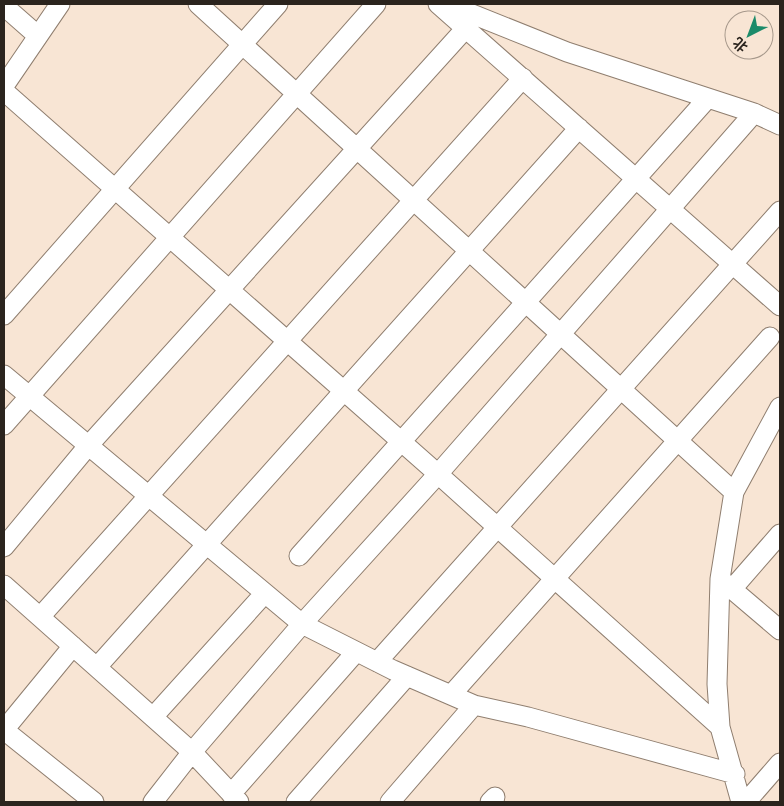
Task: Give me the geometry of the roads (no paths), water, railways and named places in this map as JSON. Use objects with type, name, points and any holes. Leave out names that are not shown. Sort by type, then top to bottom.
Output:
[{"type":"street","points":[[4,86],[37,35],[60,4]]},
{"type":"street","points":[[198,4],[524,303],[734,492]]},
{"type":"street","points":[[4,315],[278,4]]},
{"type":"street","points":[[4,425],[376,4]]},
{"type":"street","points":[[438,4],[780,306]]},
{"type":"street","points":[[447,4],[567,52],[706,99],[754,113],[780,125]]},
{"type":"street","points":[[4,6],[37,35]]},
{"type":"street","points":[[4,547],[88,446],[466,28]]},
{"type":"street","points":[[40,618],[523,78]]},
{"type":"street","points":[[4,91],[438,474],[720,727]]},
{"type":"street","points":[[299,556],[706,99]]},
{"type":"street","points":[[154,802],[192,752],[302,624],[438,474],[754,113]]},
{"type":"street","points":[[97,667],[579,128]]},
{"type":"street","points":[[376,662],[622,390],[780,211]]},
{"type":"street","points":[[451,695],[770,337]]},
{"type":"street","points":[[4,375],[302,624],[376,662],[474,704],[528,716],[735,774]]},
{"type":"street","points":[[741,802],[735,774],[720,727],[717,684],[726,584],[723,548],[734,492],[780,407]]},
{"type":"street","points":[[726,584],[780,534]]},
{"type":"street","points":[[726,584],[780,630]]},
{"type":"street","points":[[4,585],[192,752],[235,798],[356,652]]},
{"type":"street","points":[[154,717],[265,593]]},
{"type":"street","points":[[74,646],[4,730],[94,802]]},
{"type":"street","points":[[296,802],[407,676]]},
{"type":"street","points":[[390,802],[474,704]]},
{"type":"street","points":[[746,802],[780,763]]}]
